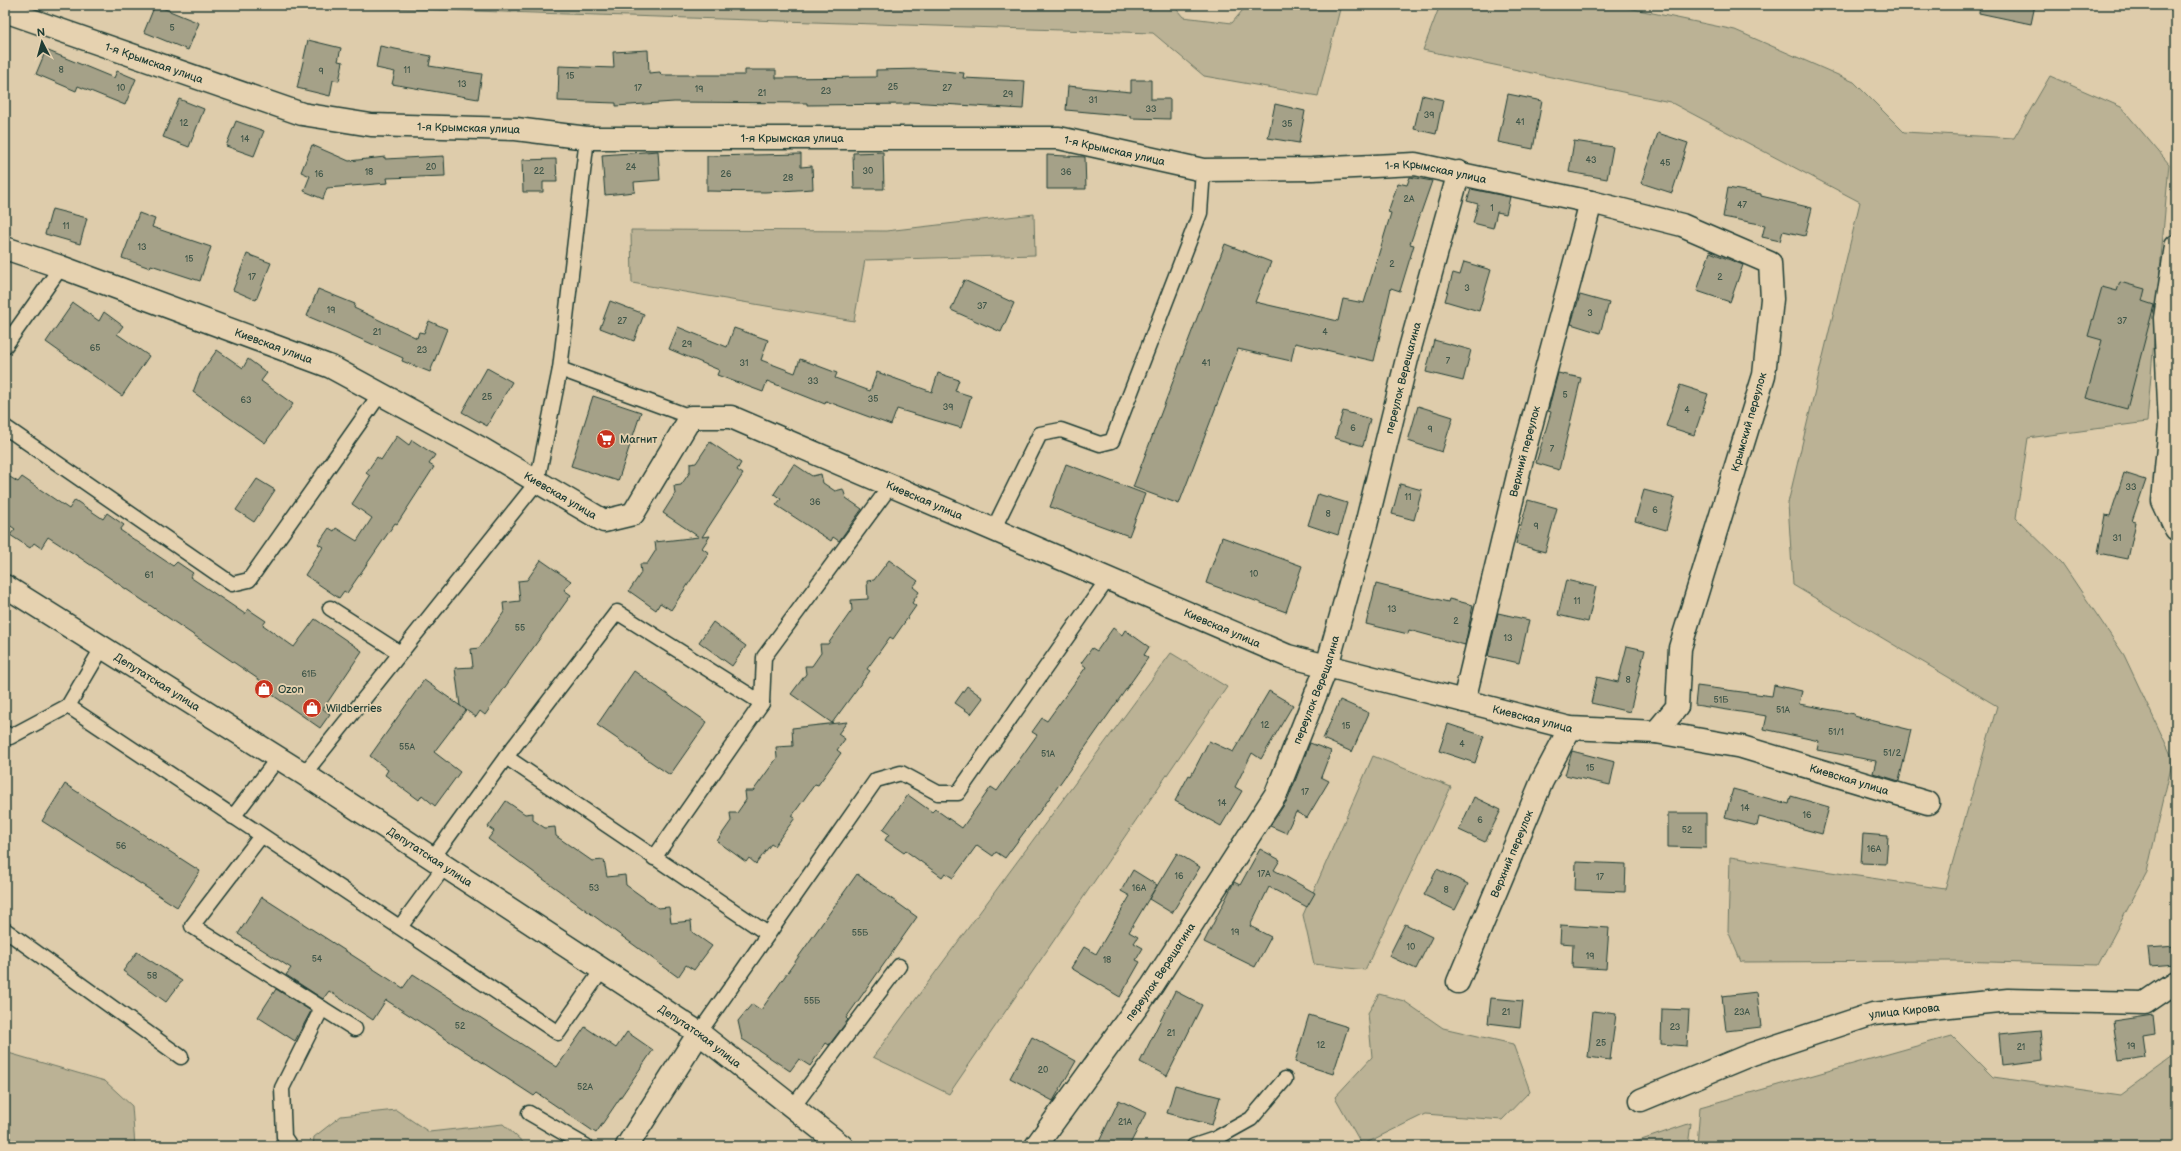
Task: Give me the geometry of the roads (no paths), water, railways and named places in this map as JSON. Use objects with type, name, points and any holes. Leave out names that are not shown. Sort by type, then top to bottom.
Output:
[{"type":"street","name":"1-я Крымская улица","points":[[5,11],[302,114],[371,125],[516,129],[587,138],[1059,138],[1203,170],[1312,169],[1416,164],[1459,172],[1591,202]]},
{"type":"street","name":"переулок Верещагина","points":[[1036,1146],[1152,986],[1276,794],[1327,666],[1364,533],[1407,359],[1459,172]]},
{"type":"street","name":"Верхний переулок","points":[[1464,701],[1520,467],[1591,202]]},
{"type":"street","name":"Крымский переулок","points":[[1591,202],[1682,225],[1770,263],[1772,300],[1764,376],[1680,648],[1677,707],[1656,732]]},
{"type":"street","points":[[2176,246],[2165,318],[2170,425],[2163,501],[2176,529]]},
{"type":"street","name":"Киевская улица","points":[[5,248],[61,267],[331,367],[604,521],[633,514],[691,417],[731,417],[891,485],[1107,580],[1288,656],[1570,728],[1656,732],[1742,747],[1928,803]]},
{"type":"street","name":"Депутатская улица","points":[[5,586],[304,774],[699,1033],[842,1146]]},
{"type":"street","name":"Верхний переулок","points":[[1458,982],[1542,781],[1570,728]]},
{"type":"street","name":"улица Кирова","points":[[1641,1100],[1752,1054],[1873,1014],[2008,1000],[2145,1003],[2176,982]]},
{"type":"street","points":[[627,1146],[699,1033]]},
{"type":"lane","points":[[304,774],[537,482],[560,369],[587,138]]},
{"type":"lane","points":[[994,530],[1040,434],[1061,430],[1100,444],[1112,440],[1200,213],[1203,170]]},
{"type":"lane","points":[[5,346],[61,267]]},
{"type":"lane","points":[[560,369],[691,417]]},
{"type":"lane","points":[[5,427],[232,584],[249,580],[380,394]]},
{"type":"lane","points":[[654,858],[762,703],[764,657],[891,485]]},
{"type":"lane","points":[[699,1033],[876,780],[901,772],[938,794],[958,793],[1107,580]]},
{"type":"lane","points":[[330,608],[400,653]]},
{"type":"lane","points":[[400,927],[438,863],[506,757],[617,612],[762,703]]},
{"type":"lane","points":[[5,733],[10,737],[68,706],[102,648]]},
{"type":"lane","points":[[68,706],[558,1033],[602,970]]},
{"type":"lane","points":[[506,757],[768,934]]},
{"type":"lane","points":[[233,817],[278,758]]},
{"type":"lane","points":[[261,836],[192,926],[354,1029]]},
{"type":"lane","points":[[5,930],[181,1057]]},
{"type":"lane","points":[[793,1107],[899,966]]},
{"type":"lane","points":[[290,1146],[284,1137],[282,1088],[322,1008]]},
{"type":"lane","points":[[1194,1146],[1215,1139],[1251,1119],[1285,1079]]},
{"type":"lane","points":[[529,1113],[586,1146]]},
{"type":"place","name":"Магнит","points":[[606,439]]},
{"type":"place","name":"Ozon","points":[[264,689]]},
{"type":"place","name":"Wildberries","points":[[312,708]]}]
